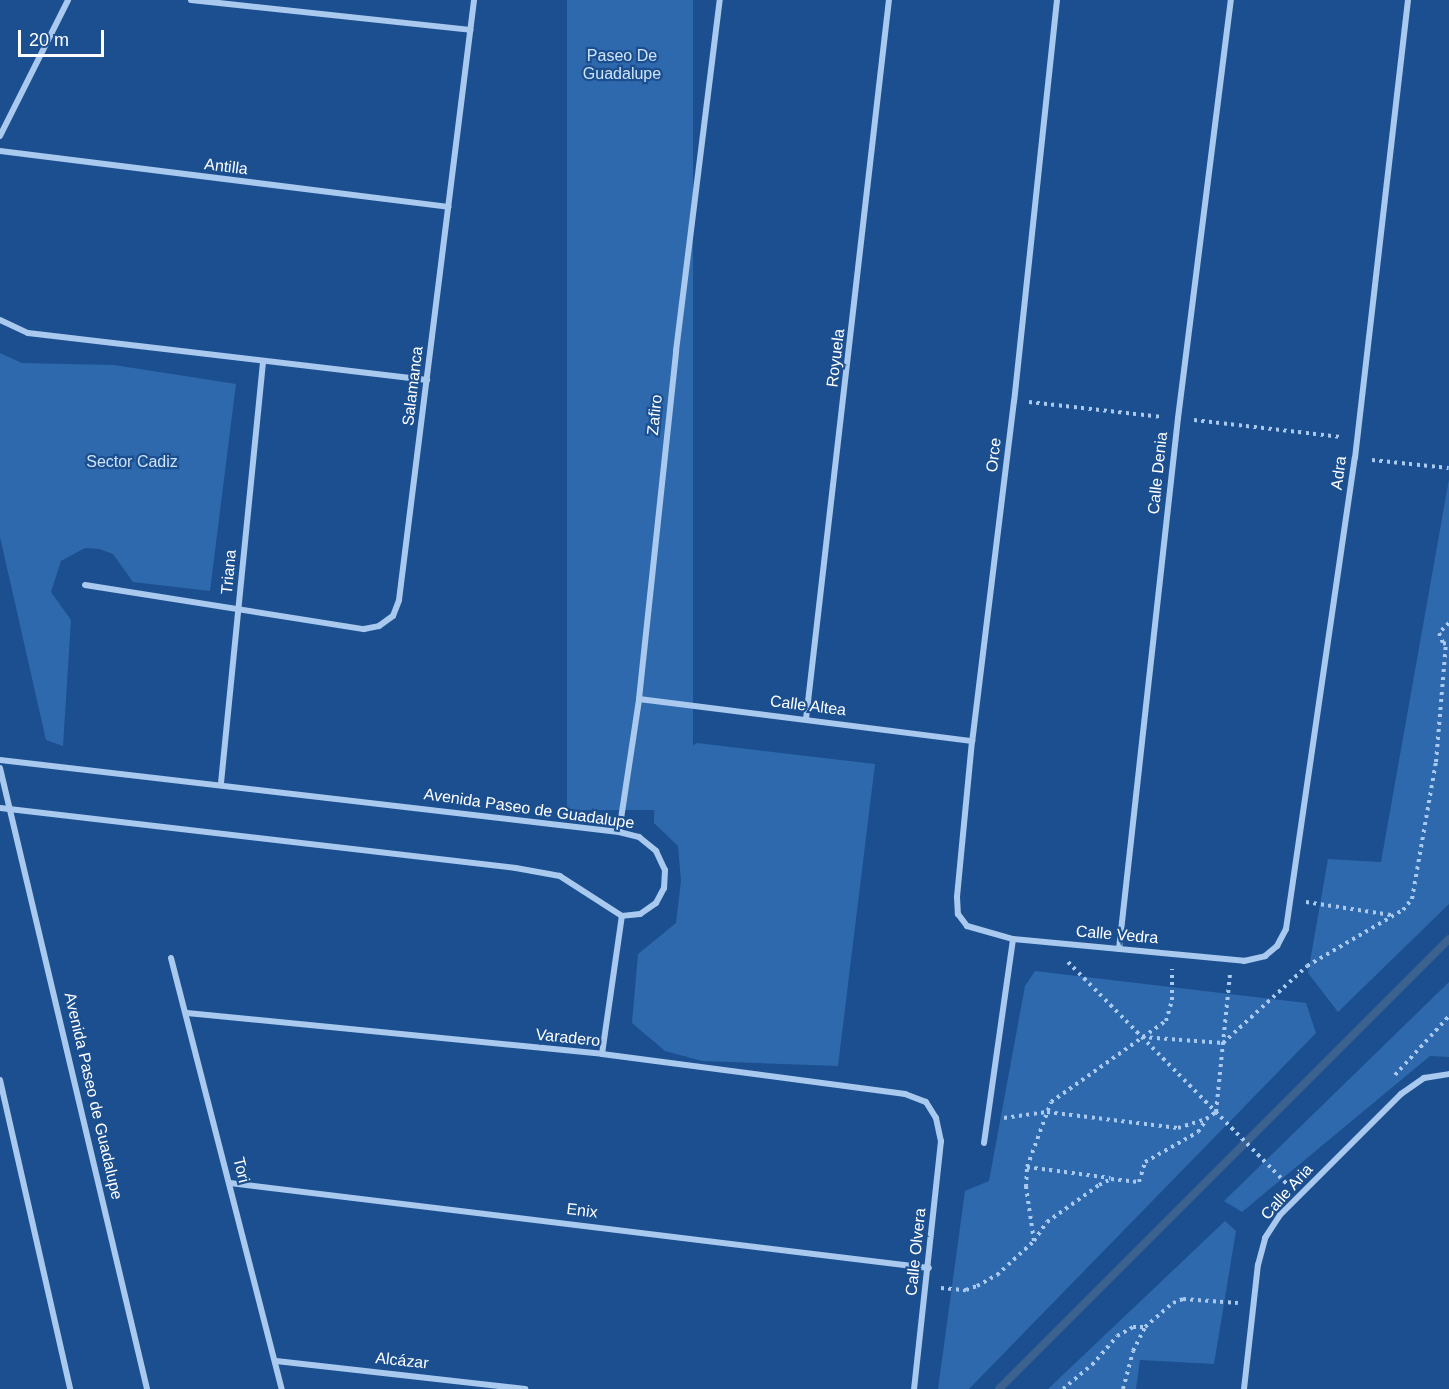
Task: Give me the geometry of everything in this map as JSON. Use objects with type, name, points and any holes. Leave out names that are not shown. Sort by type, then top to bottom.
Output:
[{"type":"street","points":[[0,136],[68,0]]},
{"type":"street","points":[[192,0],[470,30]]},
{"type":"street","name":"Salamanca","points":[[239,611],[364,628],[379,626],[393,616],[399,600],[474,0]]},
{"type":"street","name":"Zafiro","points":[[619,832],[639,699],[676,351],[720,0]]},
{"type":"street","name":"Royuela","points":[[806,719],[889,0]]},
{"type":"street","name":"Orce","points":[[958,914],[957,897],[972,741],[1057,0]]},
{"type":"street","name":"Calle Denia","points":[[1119,949],[1178,418],[1231,0]]},
{"type":"street","name":"Adra","points":[[1277,946],[1286,929],[1355,458],[1408,0]]},
{"type":"street","name":"Antilla","points":[[0,151],[449,207]]},
{"type":"street","points":[[0,320],[28,333],[427,380]]},
{"type":"street","name":"Triana","points":[[221,783],[263,362]]},
{"type":"street","points":[[85,585],[239,611]]},
{"type":"street","name":"Calle Altea","points":[[639,699],[972,741]]},
{"type":"street","name":"Avenida Paseo de Guadalupe","points":[[0,760],[221,783],[619,832],[639,837],[656,851],[665,870],[664,888],[656,903],[640,914],[622,916]]},
{"type":"street","name":"Avenida Paseo de Guadalupe","points":[[0,768],[147,1389]]},
{"type":"street","points":[[0,808],[516,868],[560,876],[622,916],[602,1054]]},
{"type":"street","name":"Calle Vedra","points":[[958,914],[967,926],[1013,939],[1232,959],[1265,956],[1277,946]]},
{"type":"street","points":[[984,1143],[1013,939]]},
{"type":"street","name":"Tori","points":[[171,958],[282,1389]]},
{"type":"street","name":"Varadero","points":[[187,1013],[602,1054],[905,1094],[926,1102],[936,1118]]},
{"type":"street","name":"Calle Aria","points":[[1244,1389],[1253,1305],[1265,1238],[1280,1215],[1401,1094],[1424,1078],[1449,1074]]},
{"type":"street","points":[[0,1080],[70,1389]]},
{"type":"street","name":"Calle Olvera","points":[[914,1389],[929,1268],[940,1141],[936,1118]]},
{"type":"street","name":"Enix","points":[[230,1182],[929,1268]]},
{"type":"street","name":"Alcázar","points":[[276,1361],[525,1389]]},
{"type":"path","points":[[1355,458],[1449,468]]},
{"type":"path","points":[[1142,1037],[1223,1043],[1307,966],[1403,910],[1417,886],[1436,762],[1447,645],[1439,633],[1449,623]]},
{"type":"path","points":[[1290,899],[1392,916]]},
{"type":"path","points":[[1048,942],[1276,1173]]},
{"type":"path","points":[[1035,1241],[1026,1186],[1027,1167],[1047,1112],[1059,1094],[1166,1021],[1171,1011],[1172,954]]},
{"type":"path","points":[[987,1120],[1047,1112],[1178,1128],[1206,1119],[1216,1112],[1232,959]]},
{"type":"path","points":[[1027,1167],[1139,1182],[1145,1161],[1198,1132],[1206,1119]]},
{"type":"path","points":[[927,1287],[966,1290],[997,1275],[1035,1241],[1047,1222],[1111,1179]]},
{"type":"path","points":[[1123,1389],[1133,1351],[1146,1327],[1158,1312],[1183,1299],[1253,1305]]},
{"type":"path","points":[[1063,1389],[1092,1365],[1117,1336],[1133,1327],[1146,1327]]},
{"type":"green space","name":"Paseo De Guadalupe","points":[[567,0],[693,0],[693,810],[567,810]]},
{"type":"green space","name":"Sector Cadiz","points":[[0,353],[22,363],[114,365],[236,384],[210,591],[133,582],[113,554],[99,549],[85,548],[61,561],[51,592],[71,620],[63,746],[46,740],[0,537]]},
{"type":"green space","points":[[1449,479],[1449,904],[1338,1012],[1308,973],[1328,859],[1381,862]]},
{"type":"green space","points":[[697,743],[875,764],[838,1066],[702,1061],[665,1051],[632,1023],[638,954],[676,923],[681,881],[678,846],[654,823],[655,767]]},
{"type":"green space","points":[[1035,971],[1306,1003],[1316,1033],[969,1389],[938,1389],[965,1191],[989,1181],[1025,986]]},
{"type":"green space","points":[[1449,982],[1449,1057],[1430,1056],[1242,1212],[1224,1201]]},
{"type":"green space","points":[[1225,1221],[1236,1231],[1214,1364],[1140,1360],[1136,1389],[1048,1389]]},
{"type":"waterway","points":[[999,1389],[1449,939]]}]
